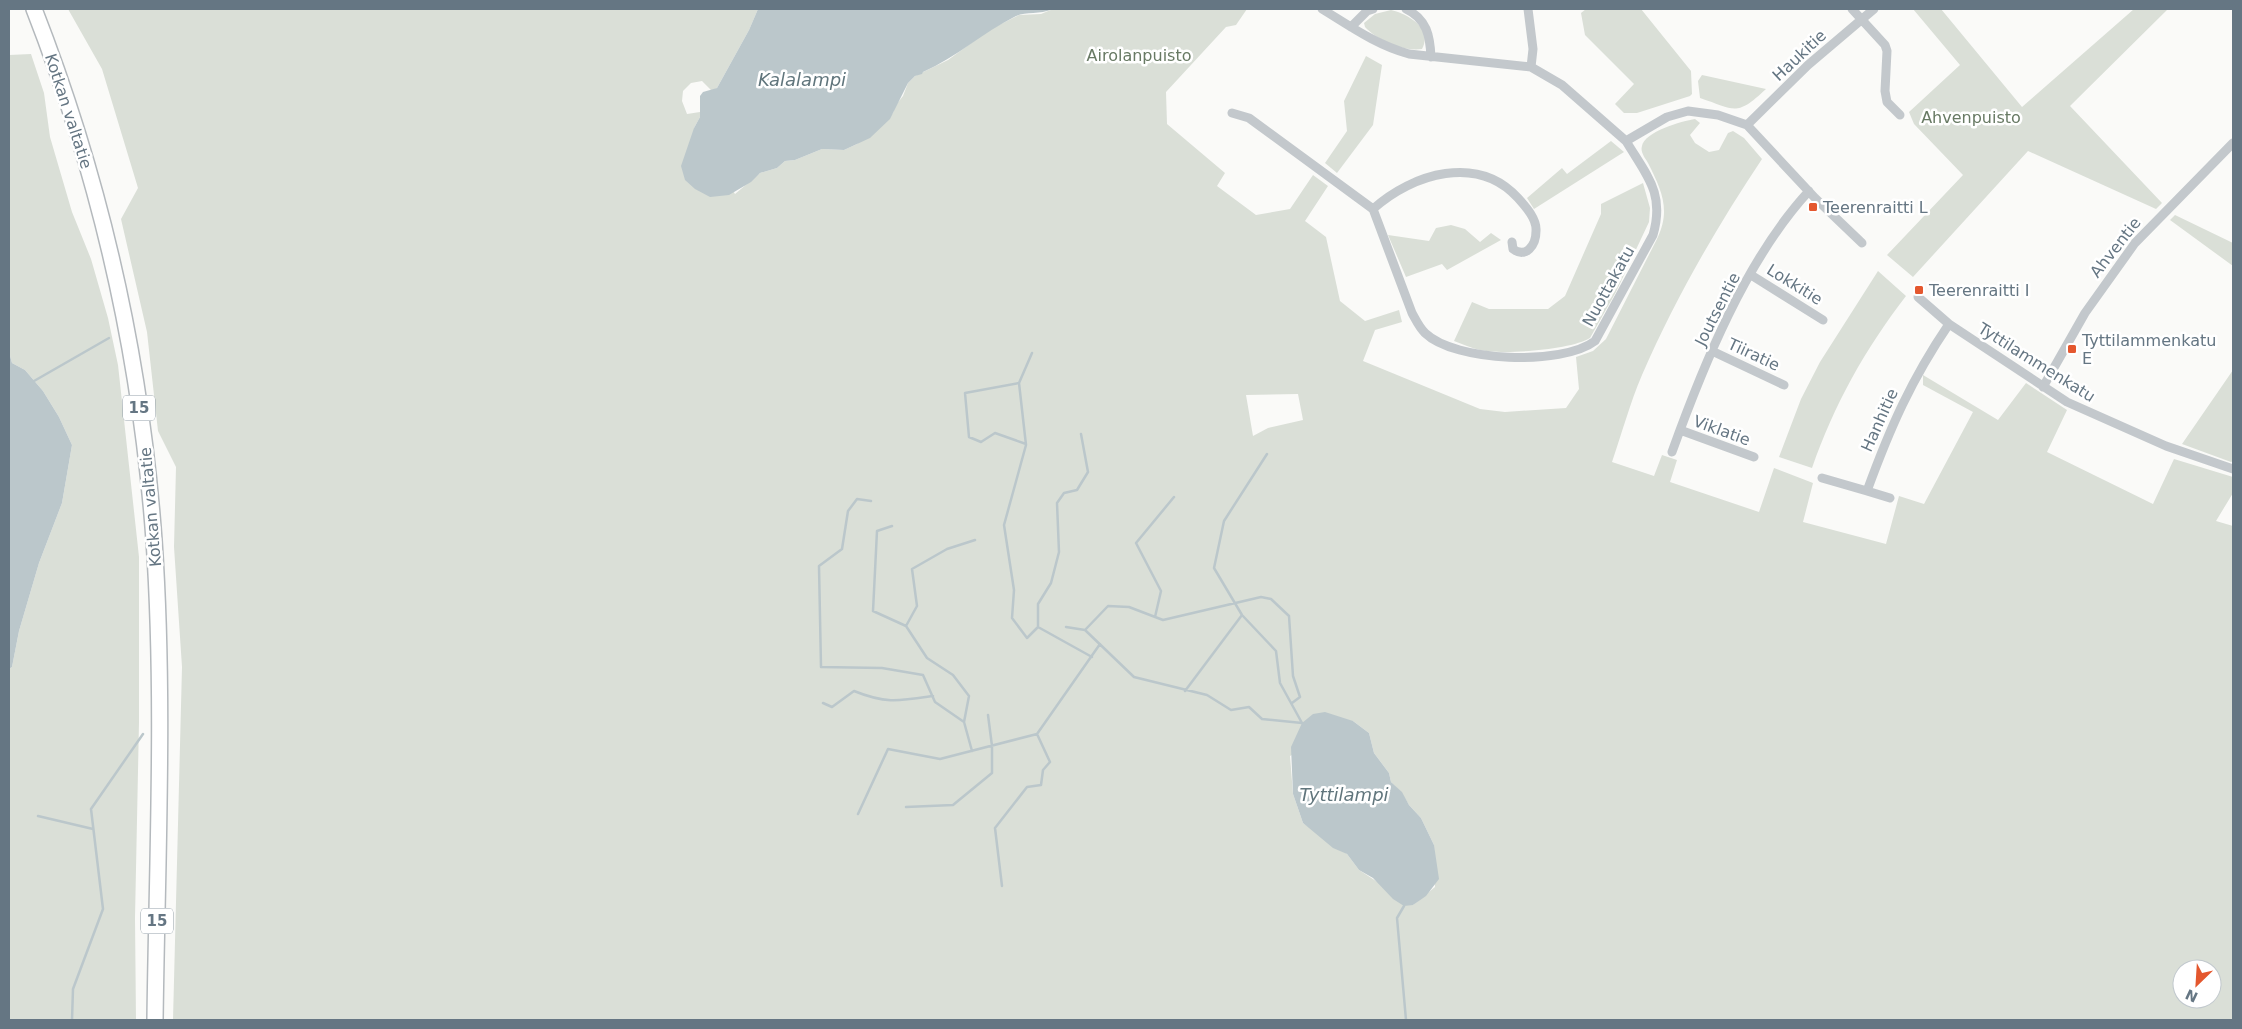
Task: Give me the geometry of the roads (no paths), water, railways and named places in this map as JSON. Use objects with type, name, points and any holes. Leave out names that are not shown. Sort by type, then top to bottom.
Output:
[{"type":"highway","name":"Kotkan valtatie","points":[[34,9],[83,150],[101,216],[132,365],[144,438],[154,539],[159,666],[155,1020]]},
{"type":"street","points":[[1322,9],[1390,49],[1431,57],[1530,67],[1532,49],[1528,9]]},
{"type":"street","points":[[1351,27],[1367,11],[1373,9]]},
{"type":"street","points":[[1406,9],[1419,17],[1427,28],[1430,38],[1431,57]]},
{"type":"street","points":[[1852,9],[1885,45],[1887,51],[1885,91],[1887,102],[1900,115]]},
{"type":"street","name":"Haukitie","points":[[1747,125],[1808,65],[1874,9]]},
{"type":"street","name":"Nuottakatu","points":[[1373,209],[1412,313],[1419,325],[1430,337],[1469,352],[1495,357],[1540,357],[1578,350],[1588,346],[1600,332],[1653,235],[1658,219],[1658,200],[1648,176],[1626,141],[1562,85],[1530,67]]},
{"type":"street","points":[[1626,141],[1667,117],[1688,111],[1718,115],[1747,125],[1808,191],[1862,243]]},
{"type":"street","points":[[1232,113],[1249,118],[1373,209],[1382,201],[1432,175],[1450,172],[1478,174],[1495,180],[1513,193],[1527,208],[1536,228],[1536,237],[1529,250],[1524,253],[1518,253],[1513,249],[1512,242]]},
{"type":"street","name":"Ahventie","points":[[2043,387],[2086,313],[2135,243],[2233,143]]},
{"type":"street","name":"Joutsentie","points":[[1672,452],[1712,351],[1751,275],[1782,224],[1808,191]]},
{"type":"street","name":"Lokkitie","points":[[1751,275],[1823,320]]},
{"type":"street","name":"Tyttilammenkatu","points":[[1918,297],[1949,324],[2067,402],[2131,432],[2233,469]]},
{"type":"street","name":"Hanhitie","points":[[1867,491],[1898,411],[1915,378],[1949,324]]},
{"type":"street","name":"Tiiratie","points":[[1712,351],[1784,385]]},
{"type":"street","name":"Viklatie","points":[[1680,430],[1754,457]]},
{"type":"street","points":[[1822,478],[1890,498]]},
{"type":"water","name":"Kalalampi","points":[[758,9],[1053,9],[1016,16],[922,74],[915,76],[908,83],[890,119],[870,138],[844,150],[822,149],[795,160],[785,161],[777,168],[760,173],[751,182],[729,195],[710,197],[695,189],[685,180],[681,166],[694,128],[700,117],[700,96],[703,92],[717,88],[749,30]]},
{"type":"water","points":[[9,352],[12,363],[25,370],[43,391],[59,417],[72,445],[62,503],[39,563],[19,631],[12,667],[9,669]]},
{"type":"water","name":"Tyttilampi","points":[[1325,712],[1353,721],[1369,733],[1374,753],[1389,773],[1391,782],[1402,792],[1409,805],[1421,818],[1434,845],[1439,879],[1426,896],[1413,905],[1404,906],[1393,899],[1373,878],[1359,870],[1347,854],[1333,848],[1303,823],[1293,794],[1291,747],[1302,723],[1313,714]]},
{"type":"waterway","points":[[34,381],[109,338]]},
{"type":"waterway","points":[[1032,353],[1019,383],[1026,445],[1004,525],[1014,590],[1012,618],[1027,638],[1038,627],[1092,657]]},
{"type":"waterway","points":[[1019,383],[965,393],[969,437],[981,442],[995,433],[1026,444]]},
{"type":"waterway","points":[[1038,627],[1038,604],[1051,583],[1059,552],[1057,503],[1064,493],[1077,490],[1088,472],[1081,434]]},
{"type":"waterway","points":[[1267,454],[1224,521],[1214,568],[1242,615],[1276,651],[1280,683],[1302,723]]},
{"type":"waterway","points":[[1155,617],[1161,591],[1136,543],[1174,497]]},
{"type":"waterway","points":[[871,501],[857,499],[848,511],[842,549],[819,566],[821,667],[882,668],[923,675],[935,702],[964,722],[972,751]]},
{"type":"waterway","points":[[892,526],[877,531],[873,611],[906,626],[927,658],[953,675],[969,696],[964,722]]},
{"type":"waterway","points":[[906,626],[917,606],[912,569],[947,549],[975,540]]},
{"type":"waterway","points":[[1085,630],[1108,606],[1129,607],[1163,620],[1261,597],[1271,599],[1289,616],[1293,676],[1300,697],[1292,703]]},
{"type":"waterway","points":[[1185,691],[1242,615]]},
{"type":"waterway","points":[[1066,627],[1085,630],[1134,677],[1207,695],[1231,710],[1249,707],[1262,719],[1302,723]]},
{"type":"waterway","points":[[858,814],[888,749],[940,759],[1037,734],[1100,644]]},
{"type":"waterway","points":[[823,703],[832,707],[854,691],[884,700],[933,696]]},
{"type":"waterway","points":[[906,807],[953,805],[992,773],[992,746],[988,715]]},
{"type":"waterway","points":[[72,1020],[73,989],[103,909],[91,809],[143,734]]},
{"type":"waterway","points":[[1002,886],[995,828],[1027,787],[1041,785],[1043,770],[1050,762],[1037,734]]},
{"type":"waterway","points":[[38,816],[93,829]]},
{"type":"waterway","points":[[1404,906],[1397,918],[1406,1020]]},
{"type":"place","name":"Teerenraitti L","points":[[1813,207]]},
{"type":"place","name":"Teerenraitti I","points":[[1919,290]]},
{"type":"place","name":"Tyttilammenkatu E","points":[[2072,349]]},
{"type":"park label","name":"Airolanpuisto","points":[[1139,55]]},
{"type":"park label","name":"Ahvenpuisto","points":[[1971,117]]}]
